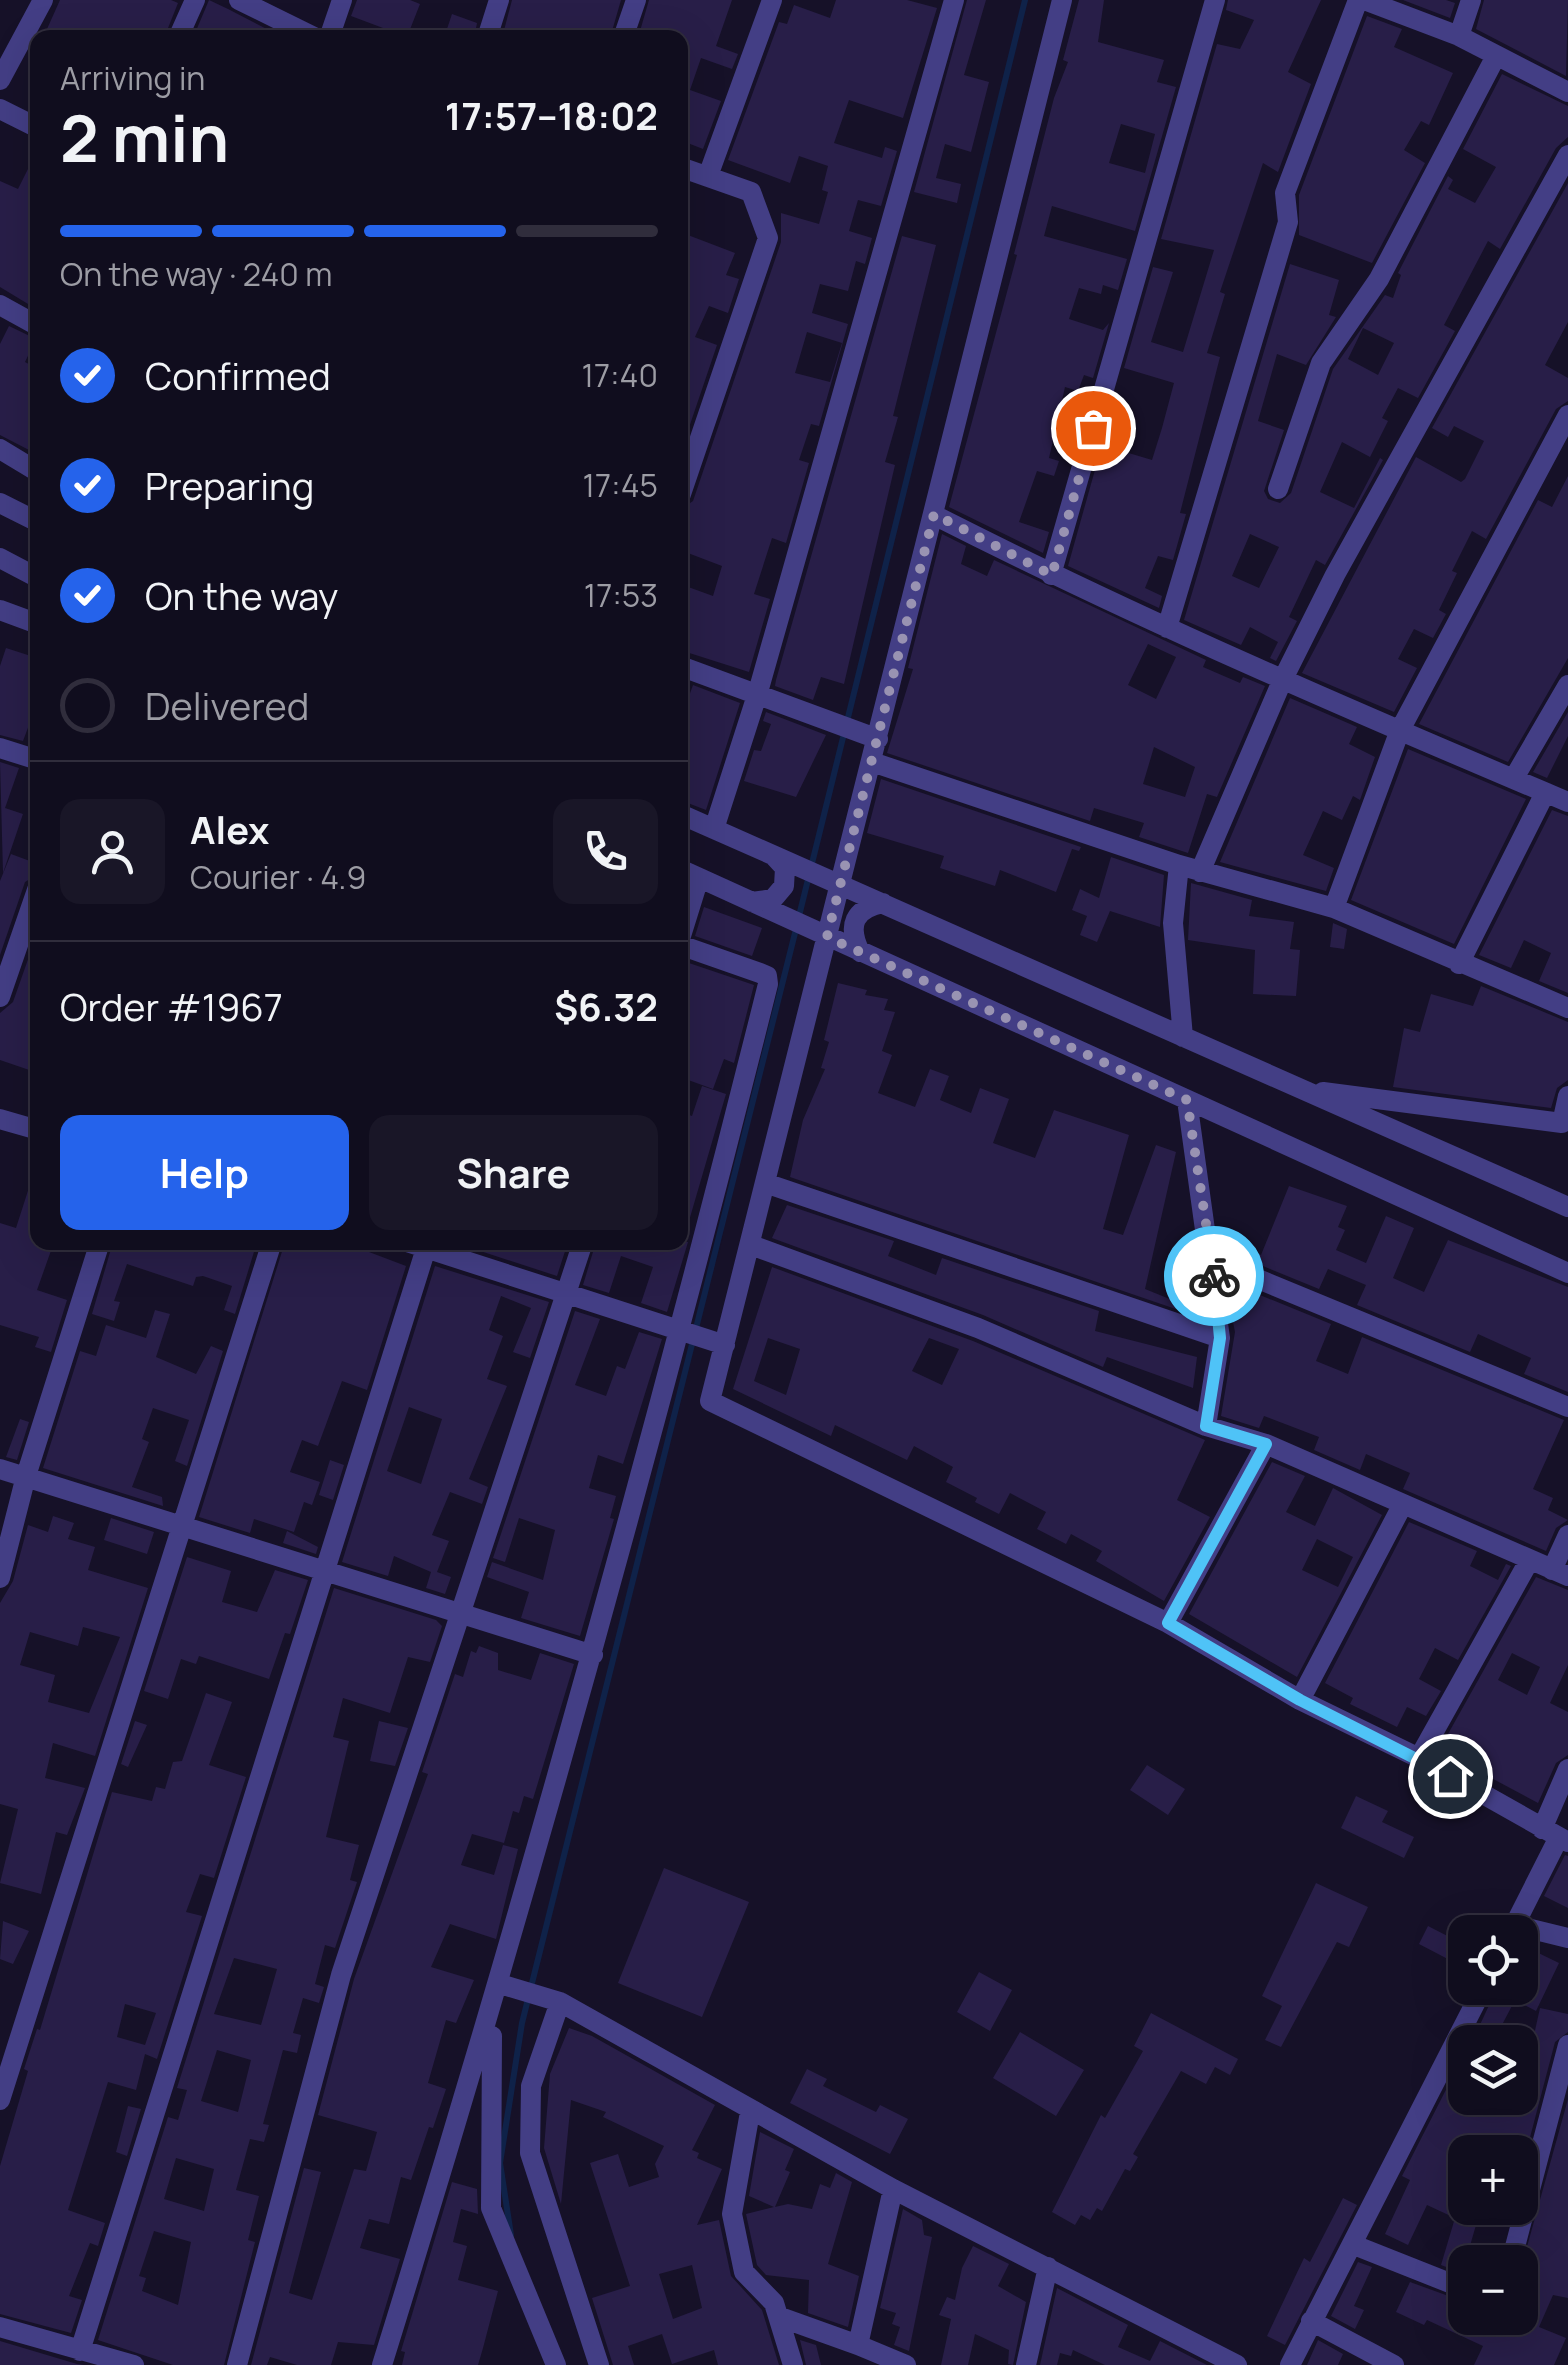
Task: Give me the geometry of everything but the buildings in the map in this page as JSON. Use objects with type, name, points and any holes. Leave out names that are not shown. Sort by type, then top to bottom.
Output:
[{"type":"street","points":[[0,80],[44,0]]},
{"type":"street","points":[[182,30],[195,0]]},
{"type":"street","points":[[239,0],[300,30]]},
{"type":"street","points":[[332,30],[342,0]]},
{"type":"street","points":[[490,30],[500,0]]},
{"type":"street","points":[[626,30],[636,0]]},
{"type":"street","points":[[708,176],[772,0]]},
{"type":"street","points":[[714,829],[758,692],[954,0]]},
{"type":"street","points":[[1062,0],[751,1245],[700,1337],[710,1401],[1168,1623],[1300,1700],[1419,1758],[1556,1836]]},
{"type":"street","points":[[1052,575],[1215,0]]},
{"type":"street","points":[[1167,628],[1288,222],[1285,193],[1361,0],[1459,36],[1568,92]]},
{"type":"street","points":[[1459,36],[1471,0]]},
{"type":"street","points":[[1278,489],[1320,363],[1378,280],[1496,56]]},
{"type":"street","points":[[0,110],[30,124]]},
{"type":"street","points":[[1183,1037],[1173,923],[1190,868],[1282,681],[1474,319],[1568,155]]},
{"type":"street","points":[[688,170],[751,192],[768,238],[688,473]]},
{"type":"street","points":[[0,305],[30,322]]},
{"type":"street","points":[[1334,908],[1400,730],[1568,415]]},
{"type":"street","points":[[0,449],[30,467]]},
{"type":"street","points":[[0,503],[30,518]]},
{"type":"street","points":[[934,514],[1052,575],[1282,681],[1568,802]]},
{"type":"street","points":[[0,558],[30,574]]},
{"type":"street","points":[[0,610],[30,621]]},
{"type":"street","points":[[688,669],[836,720],[878,739]]},
{"type":"street","points":[[1514,778],[1568,685]]},
{"type":"street","points":[[0,748],[30,757]]},
{"type":"street","points":[[872,762],[1190,868],[1334,908],[1568,1008]]},
{"type":"street","points":[[1459,964],[1545,792]]},
{"type":"street","points":[[688,818],[1568,1208]]},
{"type":"street","points":[[752,902],[773,899],[784,886],[785,868],[773,855]]},
{"type":"street","points":[[690,873],[1568,1273]]},
{"type":"street","points":[[860,952],[852,935],[853,920],[865,907],[883,904]]},
{"type":"street","points":[[0,998],[30,910]]},
{"type":"street","points":[[382,2365],[493,2009],[592,1655],[700,1337],[768,984],[767,976],[688,945]]},
{"type":"street","points":[[1301,1090],[1562,1123],[1568,1096]]},
{"type":"street","points":[[1187,1100],[1220,1338],[1206,1426]]},
{"type":"street","points":[[0,1120],[30,1128]]},
{"type":"street","points":[[764,1183],[1220,1338]]},
{"type":"street","points":[[751,1245],[978,1328],[1206,1426],[1266,1444],[1560,1573],[1568,1535]]},
{"type":"street","points":[[0,1578],[26,1476],[97,1250]]},
{"type":"street","points":[[0,2100],[269,1250]]},
{"type":"street","points":[[80,2351],[419,1250]]},
{"type":"street","points":[[439,1250],[700,1337]]},
{"type":"street","points":[[237,2365],[342,1975],[579,1250]]},
{"type":"street","points":[[1212,1260],[1568,1407]]},
{"type":"street","points":[[1168,1623],[1266,1444]]},
{"type":"street","points":[[0,1469],[457,1616],[592,1655]]},
{"type":"street","points":[[1300,1700],[1403,1504]]},
{"type":"street","points":[[1419,1758],[1529,1562]]},
{"type":"street","points":[[1519,1915],[1556,1836],[1568,1768]]},
{"type":"street","points":[[1538,1933],[1568,1938]]},
{"type":"street","points":[[500,1984],[560,2002],[893,2189],[1237,2365]]},
{"type":"street","points":[[560,2002],[531,2086],[530,2153],[599,2365]]},
{"type":"street","points":[[1290,2365],[1475,2005]]},
{"type":"street","points":[[493,2009],[491,2208],[550,2360]]},
{"type":"street","points":[[1515,2245],[1568,2044]]},
{"type":"street","points":[[750,2112],[732,2214],[744,2272],[774,2302],[793,2365]]},
{"type":"street","points":[[858,2345],[893,2189]]},
{"type":"street","points":[[1354,2245],[1448,2282]]},
{"type":"street","points":[[1026,2365],[1048,2266]]},
{"type":"street","points":[[780,2317],[906,2365]]},
{"type":"street","points":[[1311,2321],[1394,2365]]},
{"type":"street","points":[[0,2327],[134,2365]]},
{"type":"waterway","points":[[799,916],[1025,0]]},
{"type":"waterway","points":[[511,2235],[500,2163],[522,2023],[796,929]]},
{"type":"way so far","points":[[1093,428],[1052,575],[934,514],[827,937],[1187,1100],[1214,1276]]},
{"type":"route","points":[[1214,1276],[1220,1338],[1206,1426],[1266,1444],[1168,1623],[1300,1700],[1450,1776]]}]
